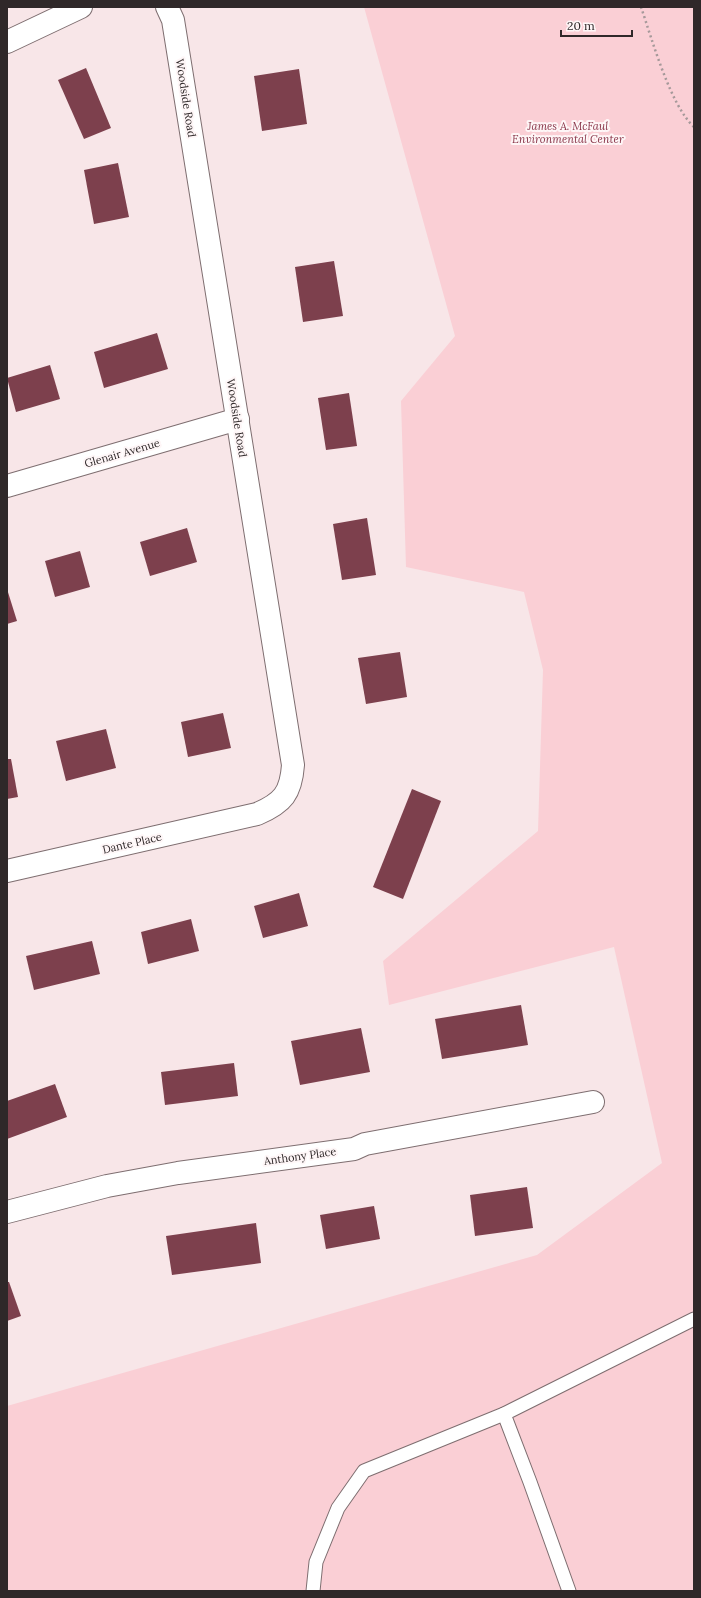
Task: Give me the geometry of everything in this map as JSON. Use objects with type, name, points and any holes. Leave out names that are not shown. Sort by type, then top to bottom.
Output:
[{"type":"street","points":[[7,42],[81,7]]},
{"type":"street","name":"Woodside Road","points":[[167,7],[173,20],[293,765],[291,781],[284,796],[273,808],[257,814]]},
{"type":"street","name":"Glenair Avenue","points":[[7,486],[238,419]]},
{"type":"street","name":"Dante Place","points":[[7,871],[257,814]]},
{"type":"street","name":"Anthony Place","points":[[7,1212],[106,1186],[178,1173],[354,1149],[365,1144],[593,1102]]},
{"type":"lane","points":[[313,1591],[316,1562],[338,1508],[364,1471],[504,1414],[694,1319]]},
{"type":"lane","points":[[504,1414],[569,1591]]},
{"type":"path","points":[[642,7],[672,94],[688,122],[694,127]]},
{"type":"green space","name":"James A. McFaul Environmental Center","points":[[364,7],[694,7],[694,1591],[7,1591],[7,1406],[537,1255],[662,1163],[614,947],[389,1005],[383,961],[538,831],[543,670],[524,592],[406,567],[401,401],[455,336]]},
{"type":"building","points":[[86,68],[111,128],[84,139],[58,80]]},
{"type":"building","points":[[299,69],[307,124],[262,131],[254,76]]},
{"type":"building","points":[[118,163],[129,217],[94,224],[84,170]]},
{"type":"building","points":[[334,261],[343,316],[303,322],[295,267]]},
{"type":"building","points":[[157,333],[168,369],[104,388],[94,352]]},
{"type":"building","points":[[50,365],[60,399],[16,412],[7,378]]},
{"type":"building","points":[[349,393],[357,446],[326,450],[318,398]]},
{"type":"building","points":[[367,518],[376,575],[342,580],[333,524]]},
{"type":"building","points":[[187,528],[197,562],[150,576],[140,542]]},
{"type":"building","points":[[80,551],[90,587],[55,597],[45,561]]},
{"type":"building","points":[[7,589],[17,621],[7,624]]},
{"type":"building","points":[[400,652],[407,697],[366,704],[358,658]]},
{"type":"building","points":[[223,713],[231,748],[188,757],[181,722]]},
{"type":"building","points":[[106,729],[116,768],[66,781],[56,741]]},
{"type":"building","points":[[7,759],[11,759],[18,797],[7,799]]},
{"type":"building","points":[[412,789],[441,801],[403,899],[373,887]]},
{"type":"building","points":[[299,893],[308,926],[263,938],[254,906]]},
{"type":"building","points":[[191,919],[199,951],[148,964],[141,932]]},
{"type":"building","points":[[92,941],[100,974],[34,990],[26,956]]},
{"type":"building","points":[[521,1005],[528,1045],[442,1059],[435,1019]]},
{"type":"building","points":[[361,1028],[370,1072],[300,1085],[291,1041]]},
{"type":"building","points":[[234,1063],[238,1096],[165,1105],[161,1072]]},
{"type":"building","points":[[55,1084],[67,1117],[7,1139],[7,1101]]},
{"type":"building","points":[[527,1187],[533,1228],[475,1236],[470,1195]]},
{"type":"building","points":[[374,1206],[380,1239],[326,1249],[320,1215]]},
{"type":"building","points":[[256,1223],[261,1263],[172,1275],[166,1236]]},
{"type":"building","points":[[7,1282],[9,1282],[21,1316],[7,1321]]}]
